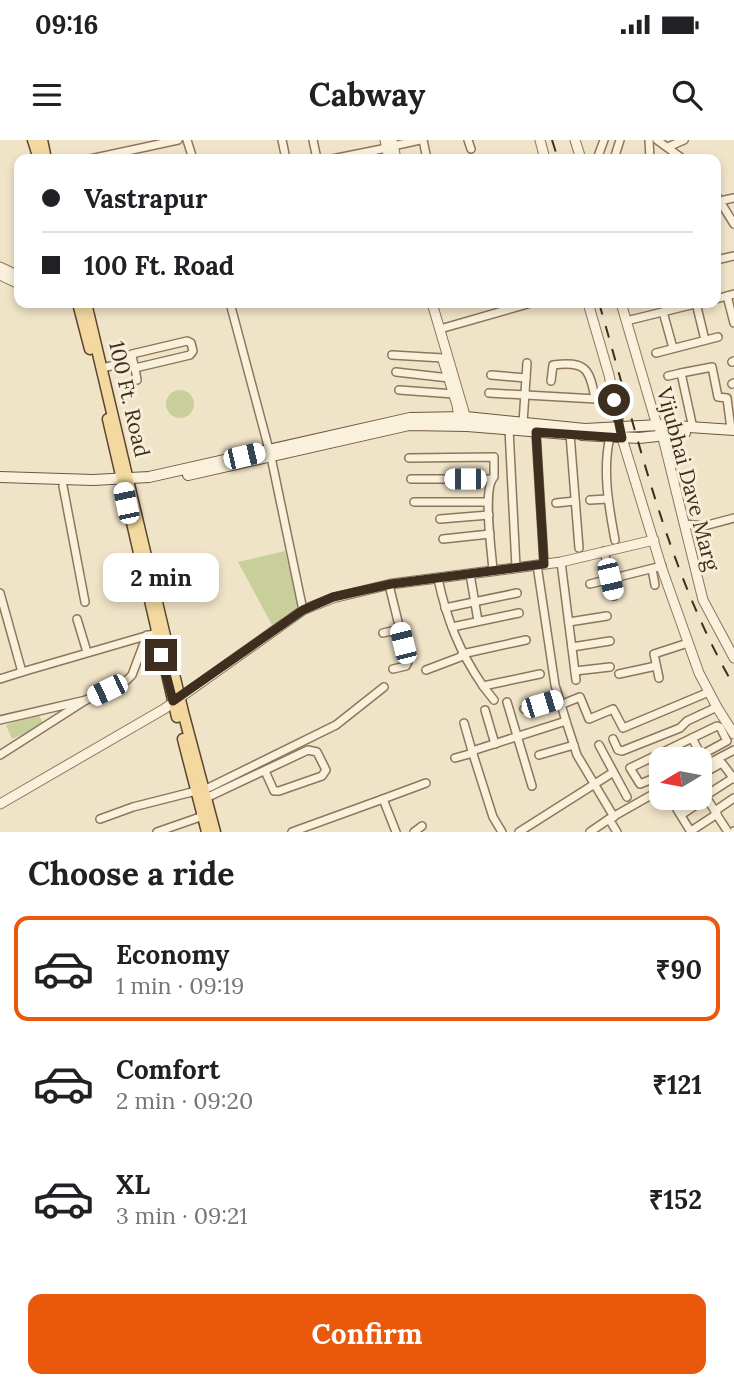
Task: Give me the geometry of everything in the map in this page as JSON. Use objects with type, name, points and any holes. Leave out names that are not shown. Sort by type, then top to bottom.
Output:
[{"type":"main road","name":"100 Ft. Road","points":[[80,308],[117,460],[125,482],[176,699],[215,831]]},
{"type":"main road","name":"100 Ft. Road","points":[[81,308],[103,368],[151,634],[176,699]]},
{"type":"main road","points":[[463,421],[536,432],[610,437],[621,433]]},
{"type":"main road","points":[[0,480],[63,486],[125,482],[409,425],[463,421],[523,423],[621,433],[693,428],[733,431]]},
{"type":"main road","points":[[660,430],[733,431]]},
{"type":"main road","points":[[0,480],[125,482]]},
{"type":"main road","name":"100 Ft. Road","points":[[202,793],[207,831]]},
{"type":"street","points":[[112,154],[178,140]]},
{"type":"street","points":[[350,154],[389,143],[422,140]]},
{"type":"street","points":[[468,140],[471,149]]},
{"type":"street","points":[[657,140],[677,154]]},
{"type":"street","points":[[668,147],[684,140]]},
{"type":"street","points":[[130,150],[131,154]]},
{"type":"street","points":[[721,203],[734,223]]},
{"type":"street","points":[[731,295],[734,323]]},
{"type":"street","points":[[231,308],[270,454],[303,610]]},
{"type":"street","points":[[428,308],[463,421]]},
{"type":"street","points":[[434,308],[463,421]]},
{"type":"street","points":[[440,329],[514,308]]},
{"type":"street","points":[[589,308],[609,375],[621,433],[654,540],[657,567],[655,586]]},
{"type":"street","name":"Vijubhai Dave Marg","points":[[622,308],[660,430],[703,600],[734,658]]},
{"type":"street","points":[[626,321],[679,308]]},
{"type":"street","points":[[699,308],[705,340]]},
{"type":"street","points":[[663,312],[673,348]]},
{"type":"street","points":[[656,353],[718,337]]},
{"type":"street","points":[[103,368],[132,357],[187,341],[191,343],[193,351],[190,355],[163,361],[132,357]]},
{"type":"street","points":[[160,348],[163,361]]},
{"type":"street","points":[[392,355],[443,358]]},
{"type":"street","points":[[132,357],[137,380]]},
{"type":"street","points":[[523,423],[527,363]]},
{"type":"street","points":[[551,381],[553,365],[578,365],[590,374],[595,399]]},
{"type":"street","points":[[668,376],[712,367],[718,397],[727,398],[733,431]]},
{"type":"street","points":[[396,372],[449,378]]},
{"type":"street","points":[[681,373],[693,428]]},
{"type":"street","points":[[491,375],[526,378]]},
{"type":"street","points":[[400,390],[454,394]]},
{"type":"street","points":[[488,393],[614,400]]},
{"type":"street","points":[[509,429],[516,567]]},
{"type":"street","points":[[536,432],[541,564],[566,721],[574,745],[617,831]]},
{"type":"street","points":[[570,434],[579,548]]},
{"type":"street","points":[[610,437],[607,447],[608,499],[615,540]]},
{"type":"street","points":[[409,458],[493,457],[494,476],[488,502],[494,571]]},
{"type":"street","points":[[411,479],[491,480]]},
{"type":"street","points":[[63,486],[85,602]]},
{"type":"street","points":[[590,500],[608,499]]},
{"type":"street","points":[[556,503],[575,501]]},
{"type":"street","points":[[414,502],[488,502]]},
{"type":"street","points":[[440,519],[489,515]]},
{"type":"street","points":[[684,524],[704,526],[734,518]]},
{"type":"street","points":[[443,539],[490,534]]},
{"type":"street","points":[[0,804],[156,714],[303,610],[333,597],[389,585],[561,562],[654,540]]},
{"type":"street","points":[[604,551],[614,596]]},
{"type":"street","points":[[561,562],[576,675],[610,667]]},
{"type":"street","points":[[590,584],[657,567]]},
{"type":"street","points":[[657,567],[709,692],[734,734]]},
{"type":"street","points":[[470,574],[478,621]]},
{"type":"street","points":[[438,579],[462,655],[494,700]]},
{"type":"street","points":[[389,585],[408,662],[406,666],[393,669]]},
{"type":"street","points":[[0,593],[22,673]]},
{"type":"street","points":[[445,608],[517,593]]},
{"type":"street","points":[[452,626],[519,612]]},
{"type":"street","points":[[569,622],[607,616]]},
{"type":"street","points":[[78,619],[87,653]]},
{"type":"street","points":[[383,633],[400,629]]},
{"type":"street","points":[[0,679],[151,634]]},
{"type":"street","points":[[0,755],[86,700],[127,680],[132,675],[151,634]]},
{"type":"street","points":[[426,670],[462,655],[526,640]]},
{"type":"street","points":[[572,647],[610,641]]},
{"type":"street","points":[[659,678],[654,654],[688,643]]},
{"type":"street","points":[[619,674],[656,666]]},
{"type":"street","points":[[483,686],[540,674]]},
{"type":"street","points":[[202,793],[336,725],[384,687]]},
{"type":"street","points":[[524,709],[580,697],[589,719],[612,709],[623,728],[709,692]]},
{"type":"street","points":[[0,720],[86,700]]},
{"type":"street","points":[[507,702],[532,786]]},
{"type":"street","points":[[613,739],[618,750],[622,751],[680,728],[687,721],[716,707]]},
{"type":"street","points":[[485,710],[495,744]]},
{"type":"street","points":[[455,758],[566,721]]},
{"type":"street","points":[[464,723],[493,817],[502,831]]},
{"type":"street","points":[[677,747],[718,726],[726,738],[725,743],[712,750]]},
{"type":"street","points":[[692,737],[697,747]]},
{"type":"street","points":[[539,755],[574,745]]},
{"type":"street","points":[[598,745],[626,797]]},
{"type":"street","points":[[100,819],[132,807],[202,793],[265,771],[312,750],[317,752],[326,770],[322,776],[279,792],[274,792],[265,771]]},
{"type":"street","points":[[712,762],[734,750]]},
{"type":"street","points":[[649,761],[631,767],[630,770],[640,785],[649,781]]},
{"type":"street","points":[[712,768],[722,763],[734,779],[712,793]]},
{"type":"street","points":[[519,831],[612,773]]},
{"type":"street","points":[[292,831],[426,783]]},
{"type":"street","points":[[590,831],[649,797]]},
{"type":"street","points":[[689,831],[734,798]]},
{"type":"street","points":[[383,799],[396,831]]},
{"type":"street","points":[[712,807],[727,831]]},
{"type":"street","points":[[675,810],[689,831]]},
{"type":"street","points":[[677,810],[689,831]]},
{"type":"street","points":[[681,815],[688,810]]},
{"type":"street","points":[[157,831],[203,816]]},
{"type":"street","points":[[414,831],[422,826]]},
{"type":"green space","points":[[180,390],[190,394],[194,404],[190,414],[180,418],[170,414],[166,404],[170,394]]},
{"type":"green space","points":[[285,551],[298,606],[272,625],[238,562]]},
{"type":"green space","points":[[37,711],[44,725],[12,739],[6,725]]},
{"type":"railway","points":[[552,140],[556,154]]},
{"type":"railway","points":[[600,308],[640,450],[671,547],[710,641],[734,686]]},
{"type":"route","points":[[161,655],[173,701],[303,610],[333,597],[391,584],[544,564],[536,432],[622,438],[614,400]]}]
